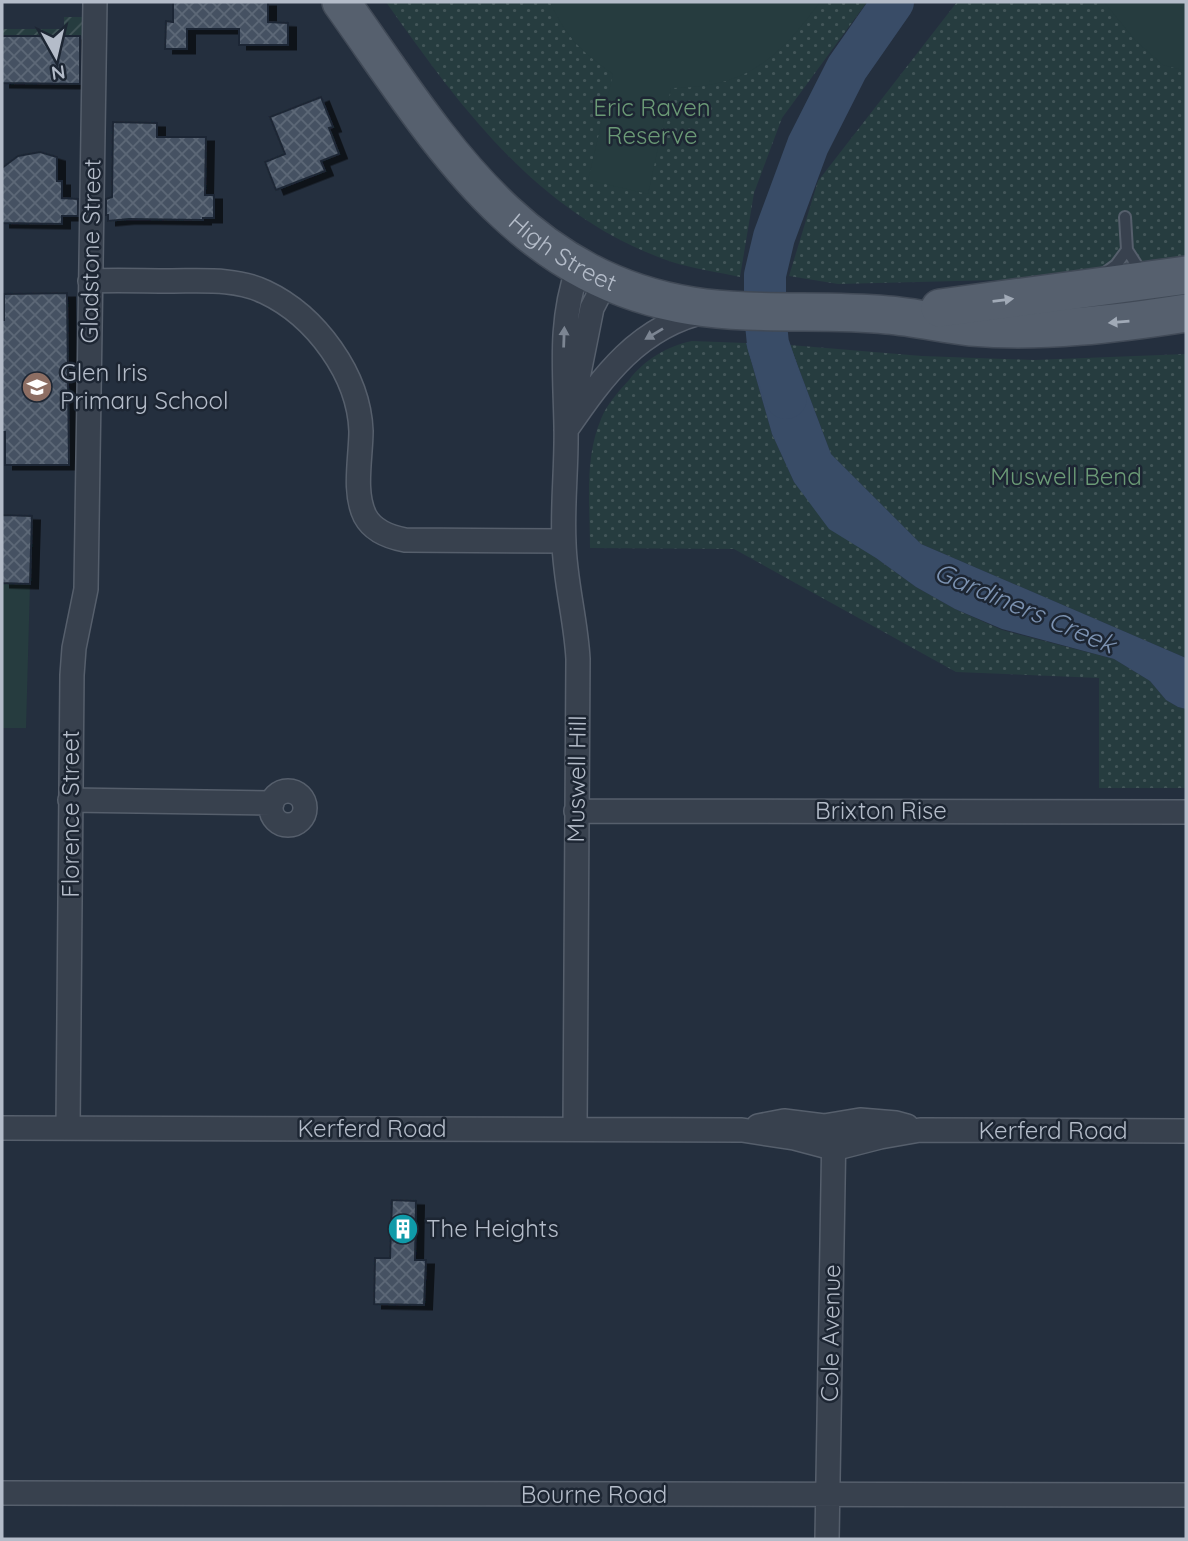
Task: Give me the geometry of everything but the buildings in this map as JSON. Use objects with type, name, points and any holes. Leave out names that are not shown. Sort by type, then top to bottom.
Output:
[{"type":"main road","name":"High Street","points":[[341,2],[414,105],[472,180],[516,224],[543,246],[592,275],[661,300],[727,309],[887,315],[970,327],[1097,324],[1186,313]]},
{"type":"main road","name":"High Street","points":[[887,315],[1186,275]]},
{"type":"street","name":"Gladstone Street","points":[[87,501],[95,2]]},
{"type":"street","name":"Muswell Hill","points":[[566,430],[582,368],[592,307],[592,275]]},
{"type":"street","name":"Muswell Hill","points":[[575,1129],[578,659],[565,571],[564,321],[568,298],[592,275]]},
{"type":"street","points":[[90,281],[228,282],[265,292],[301,316],[330,349],[350,385],[361,430],[362,507],[369,522],[384,534],[405,540],[564,541]]},
{"type":"street","points":[[566,430],[606,373],[627,352],[674,322],[694,314],[727,309]]},
{"type":"street","name":"Florence Street","points":[[68,1128],[72,675],[74,648],[86,589],[87,501]]},
{"type":"street","points":[[71,800],[272,803]]},
{"type":"street","name":"Brixton Rise","points":[[576,811],[1186,812]]},
{"type":"street","name":"Kerferd Road","points":[[2,1128],[742,1130],[834,1137],[860,1120],[896,1123],[920,1130],[1186,1131]]},
{"type":"street","name":"Cole Avenue","points":[[827,1539],[834,1137]]},
{"type":"street","name":"Bourne Road","points":[[2,1493],[1186,1495]]},
{"type":"lane","points":[[1125,217],[1127,250],[1148,282]]},
{"type":"lane","points":[[1081,290],[1116,265],[1127,250]]},
{"type":"green space","name":"Eric Raven Reserve","points":[[386,2],[867,2],[782,118],[754,193],[740,277],[672,262],[625,242],[582,218],[544,189],[508,156],[476,120]]},
{"type":"green space","points":[[550,2],[820,2],[789,40],[758,67],[720,83],[671,88],[648,194],[588,180],[613,74],[576,43]]},
{"type":"green space","points":[[957,2],[1186,2],[1186,258],[1081,278],[838,284],[789,276],[818,181]]},
{"type":"green space","points":[[1104,2],[1186,2],[1186,71],[1163,65],[1135,40]]},
{"type":"green space","points":[[64,17],[84,17],[84,36],[2,36],[2,29],[64,29]]},
{"type":"green space","points":[[692,341],[746,343],[772,434],[794,482],[876,558],[916,587],[955,609],[1002,630],[1114,659],[1150,681],[1166,700],[1186,709],[1186,788],[1099,788],[1099,678],[956,672],[734,549],[590,548],[590,466],[603,414],[617,394],[649,360],[674,346]]},
{"type":"green space","name":"Muswell Bend","points":[[790,345],[922,356],[1034,360],[1186,354],[1186,658],[921,544],[831,454]]},
{"type":"green space","points":[[2,583],[30,584],[26,728],[2,728]]},
{"type":"water","points":[[746,343],[790,345],[831,454],[921,544],[1186,658],[1186,709],[1166,700],[1150,681],[1114,659],[1002,629],[955,609],[916,587],[829,529],[794,482],[772,434]]},
{"type":"waterway","name":"Gardiners Creek","points":[[786,398],[768,344],[765,314],[765,275],[774,237],[808,145],[847,68],[893,2]]},
{"type":"place","name":"Glen Iris Primary School","points":[[37,387]]},
{"type":"place","name":"The Heights","points":[[403,1229]]}]
